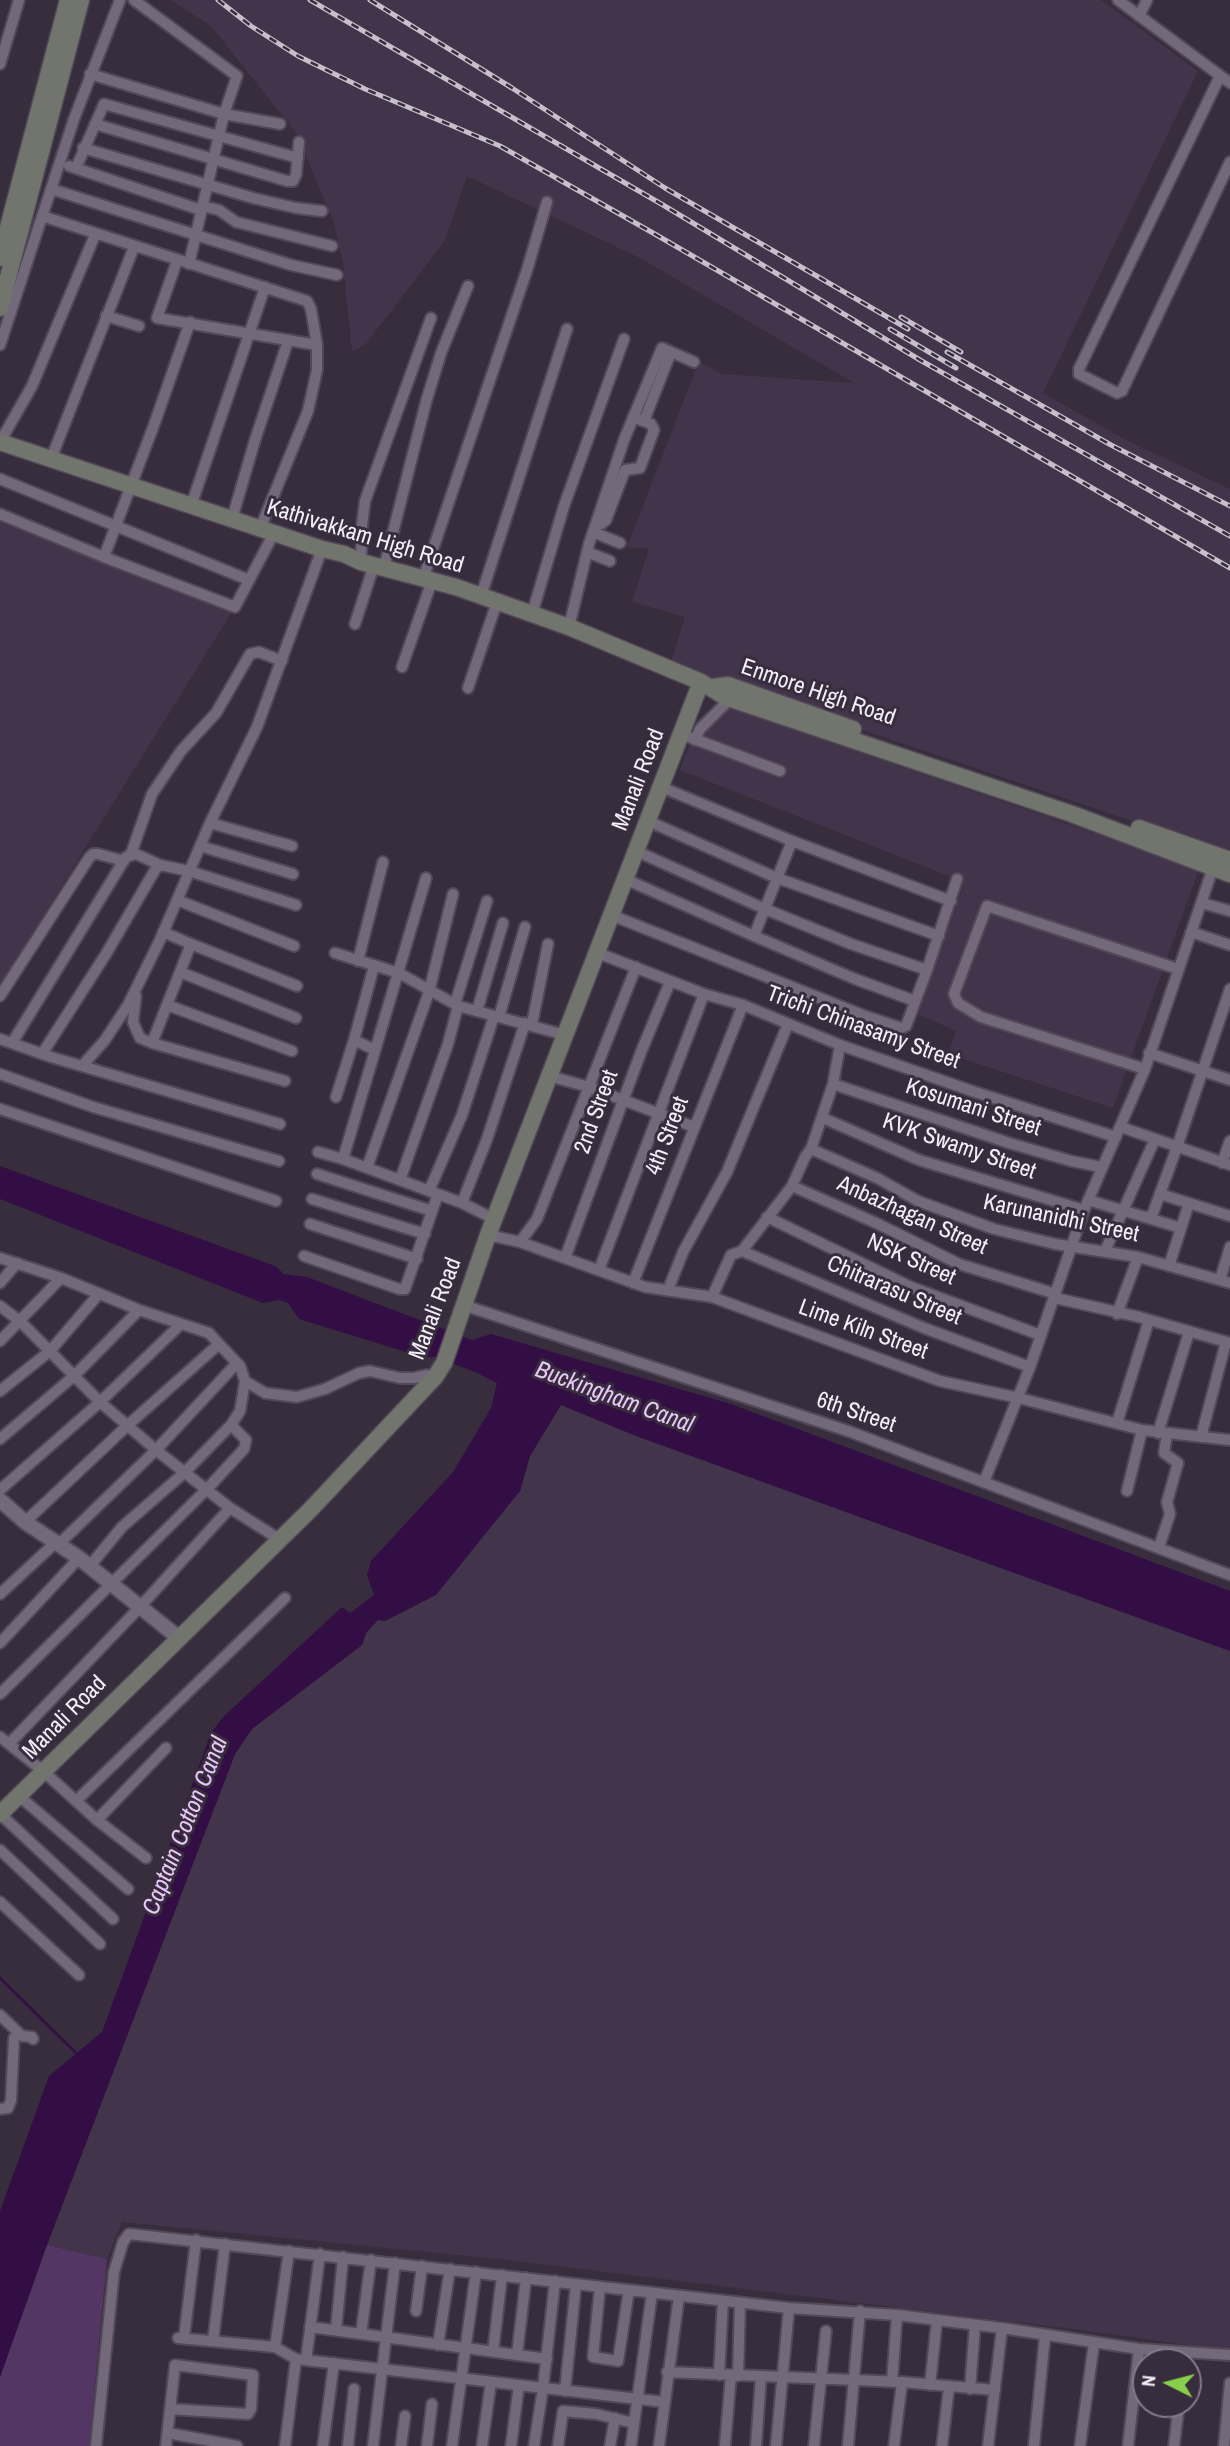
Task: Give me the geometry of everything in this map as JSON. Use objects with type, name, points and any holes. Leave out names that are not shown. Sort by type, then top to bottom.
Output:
[{"type":"main road","points":[[0,258],[68,0]]},
{"type":"main road","points":[[0,308],[81,0]]},
{"type":"main road","name":"Kathivakkam High Road","points":[[0,442],[322,549],[489,599],[569,627],[707,685]]},
{"type":"main road","name":"Enmore High Road","points":[[707,685],[730,699],[1220,861]]},
{"type":"main road","name":"Enmore High Road","points":[[707,685],[729,685],[1220,861],[1230,874]]},
{"type":"main road","name":"Manali Road","points":[[0,1814],[310,1510],[439,1370],[625,879],[661,787],[688,737],[707,685]]},
{"type":"street","points":[[0,64],[6,25],[19,0]]},
{"type":"street","points":[[0,345],[90,74],[120,0]]},
{"type":"street","points":[[134,0],[237,76],[224,114],[189,264]]},
{"type":"street","points":[[1118,0],[1230,83]]},
{"type":"street","points":[[1139,16],[1147,0]]},
{"type":"street","points":[[90,74],[224,114],[280,124]]},
{"type":"street","points":[[1220,76],[1079,369],[1079,374],[1116,393],[1122,391],[1230,162]]},
{"type":"street","points":[[76,168],[104,104],[298,158]]},
{"type":"street","points":[[95,124],[293,181],[299,142]]},
{"type":"street","points":[[83,148],[207,185],[296,208],[322,211]]},
{"type":"street","points":[[60,163],[202,208],[219,210],[236,222],[332,246]]},
{"type":"street","points":[[51,189],[291,265],[337,275]]},
{"type":"street","points":[[402,667],[547,202]]},
{"type":"street","points":[[0,514],[234,607],[249,580],[267,531],[308,411],[317,370],[317,345],[311,309],[307,301],[42,216]]},
{"type":"street","points":[[0,442],[32,386],[95,234]]},
{"type":"street","points":[[51,459],[134,247]]},
{"type":"street","points":[[177,261],[157,318],[317,345]]},
{"type":"street","points":[[355,624],[441,353],[468,286]]},
{"type":"street","points":[[191,506],[265,287]]},
{"type":"street","points":[[106,316],[139,326]]},
{"type":"street","points":[[373,565],[362,526],[365,501],[431,318]]},
{"type":"street","points":[[104,557],[190,322]]},
{"type":"street","points":[[468,688],[489,599],[567,329]]},
{"type":"street","points":[[532,614],[564,506],[624,339]]},
{"type":"street","points":[[232,519],[288,341]]},
{"type":"street","points":[[569,627],[587,552],[616,463],[624,440],[638,419],[662,348],[694,362]]},
{"type":"street","points":[[616,463],[628,468],[640,468],[654,426],[638,419]]},
{"type":"street","points":[[624,440],[647,448]]},
{"type":"street","points":[[595,527],[606,520],[628,468]]},
{"type":"street","points":[[0,479],[249,580]]},
{"type":"street","points":[[595,527],[620,543]]},
{"type":"street","points":[[82,1066],[105,1040],[137,986],[163,932],[210,823],[257,727],[322,549]]},
{"type":"street","points":[[587,552],[611,561]]},
{"type":"street","points":[[12,1043],[127,858],[152,794],[181,751],[216,713],[250,654],[259,652],[282,661]]},
{"type":"street","points":[[688,737],[700,729],[730,699]]},
{"type":"street","points":[[688,737],[780,771]]},
{"type":"street","points":[[661,787],[792,841],[951,901]]},
{"type":"street","points":[[648,821],[777,878],[939,936]]},
{"type":"street","points":[[210,823],[292,846]]},
{"type":"street","points":[[754,936],[792,841]]},
{"type":"street","points":[[200,846],[293,874]]},
{"type":"street","points":[[636,851],[765,909],[851,944],[928,970]]},
{"type":"street","points":[[0,996],[89,858],[98,854],[127,858],[136,854],[160,865],[296,905]]},
{"type":"street","points":[[984,1482],[1019,1398],[1086,1205],[1144,1069],[1191,932],[1220,861]]},
{"type":"street","points":[[358,961],[383,862]]},
{"type":"street","points":[[42,1054],[160,865]]},
{"type":"street","points":[[342,1159],[426,878]]},
{"type":"street","points":[[625,879],[855,979],[915,1001]]},
{"type":"street","points":[[611,915],[898,1028],[906,1026],[928,970],[957,879]]},
{"type":"street","points":[[367,1168],[429,992],[453,894]]},
{"type":"street","points":[[177,900],[294,946]]},
{"type":"street","points":[[400,1180],[448,1044],[487,901]]},
{"type":"street","points":[[1202,903],[1230,911]]},
{"type":"street","points":[[1144,1069],[981,1017],[958,1003],[954,994],[987,906],[1178,970]]},
{"type":"street","points":[[477,1011],[503,923]]},
{"type":"street","points":[[304,1256],[403,1290],[408,1286],[432,1211],[434,1193],[525,927]]},
{"type":"street","points":[[163,932],[297,986]]},
{"type":"street","points":[[1191,932],[1230,945]]},
{"type":"street","points":[[152,1043],[191,944]]},
{"type":"street","points":[[462,1203],[529,1024],[548,944]]},
{"type":"street","points":[[335,953],[398,974],[457,1005],[565,1035]]},
{"type":"street","name":"Trichi Chinasamy Street","points":[[598,953],[840,1045],[975,1092],[1119,1132],[1155,1139],[1226,1164]]},
{"type":"street","points":[[336,1097],[374,965]]},
{"type":"street","points":[[520,1242],[537,1219],[636,967]]},
{"type":"street","points":[[180,972],[296,1018]]},
{"type":"street","name":"2nd Street","points":[[565,1258],[670,982]]},
{"type":"street","points":[[137,986],[133,1022],[140,1038],[285,1081]]},
{"type":"street","points":[[1149,1217],[1177,1147],[1230,989]]},
{"type":"street","points":[[599,1270],[704,994]]},
{"type":"street","points":[[167,1005],[292,1051]]},
{"type":"street","name":"4th Street","points":[[633,1283],[743,1006]]},
{"type":"street","points":[[668,1290],[683,1252],[727,1172],[788,1024]]},
{"type":"street","points":[[0,1039],[42,1054],[280,1124]]},
{"type":"street","points":[[354,1040],[357,1044],[375,1050]]},
{"type":"street","points":[[712,1297],[731,1255],[742,1251],[792,1186],[811,1149],[833,1084],[840,1045]]},
{"type":"street","points":[[1149,1053],[1230,1080]]},
{"type":"street","points":[[0,1074],[93,1107],[279,1161]]},
{"type":"street","points":[[549,1076],[589,1087],[694,1127]]},
{"type":"street","name":"Kosumani Street","points":[[833,1084],[1009,1143],[1101,1167]]},
{"type":"street","points":[[0,1109],[276,1201]]},
{"type":"street","name":"KVK Swamy Street","points":[[823,1118],[919,1160],[1086,1205],[1149,1217],[1181,1228]]},
{"type":"street","points":[[1105,1251],[1155,1139]]},
{"type":"street","points":[[1226,1164],[1230,1141]]},
{"type":"street","name":"Karunanidhi Street","points":[[811,1149],[877,1178],[918,1201],[994,1229],[1072,1247],[1138,1257],[1225,1281]]},
{"type":"street","name":"Lime Kiln Street","points":[[318,1152],[462,1203],[491,1227],[520,1242],[633,1283],[712,1297],[940,1381],[1019,1398],[1142,1430],[1230,1440]]},
{"type":"street","points":[[317,1174],[432,1211]]},
{"type":"street","name":"Anbazhagan Street","points":[[792,1186],[959,1264],[1055,1296],[1228,1343]]},
{"type":"street","points":[[1160,1194],[1230,1216]]},
{"type":"street","points":[[312,1199],[425,1234]]},
{"type":"street","points":[[1168,1266],[1189,1203]]},
{"type":"street","name":"NSK Street","points":[[767,1217],[911,1287],[1040,1335]]},
{"type":"street","points":[[310,1224],[417,1259]]},
{"type":"street","points":[[1225,1281],[1230,1247]]},
{"type":"street","name":"Chitrarasu Street","points":[[742,1251],[924,1328],[1030,1367]]},
{"type":"street","points":[[1117,1314],[1138,1257]]},
{"type":"street","points":[[0,1258],[209,1334],[240,1366],[245,1381],[240,1411],[230,1425],[184,1473],[84,1562],[0,1643]]},
{"type":"street","points":[[0,1283],[17,1263]]},
{"type":"street","points":[[0,1341],[61,1278]]},
{"type":"street","points":[[0,1391],[50,1351],[98,1295]]},
{"type":"street","points":[[0,1306],[21,1322],[100,1402],[156,1450],[230,1508],[279,1539]]},
{"type":"street","name":"6th Street","points":[[463,1306],[848,1431],[1230,1575]]},
{"type":"street","points":[[0,1439],[74,1376],[139,1310]]},
{"type":"street","points":[[1117,1423],[1149,1320]]},
{"type":"street","points":[[0,1490],[100,1402],[181,1324]]},
{"type":"street","points":[[1159,1547],[1170,1514],[1167,1503],[1178,1463],[1164,1453],[1163,1433],[1189,1332]]},
{"type":"street","points":[[1201,1437],[1228,1343]]},
{"type":"street","points":[[25,1522],[128,1425],[219,1345]]},
{"type":"street","points":[[0,1594],[53,1545],[59,1544],[156,1450],[237,1363]]},
{"type":"street","points":[[245,1381],[265,1393],[297,1397],[325,1389],[359,1373],[370,1371],[413,1378],[439,1370]]},
{"type":"street","points":[[0,1694],[207,1489],[246,1444],[246,1440],[230,1425]]},
{"type":"street","points":[[1127,1491],[1142,1430]]},
{"type":"street","points":[[0,1500],[25,1522],[84,1562],[179,1638]]},
{"type":"street","points":[[146,1858],[4,1740],[139,1608],[230,1508]]},
{"type":"street","points":[[76,1801],[285,1598]]},
{"type":"street","points":[[97,1820],[166,1748]]},
{"type":"street","points":[[19,1796],[128,1889]]},
{"type":"street","points":[[0,1814],[113,1919]]},
{"type":"street","points":[[0,1850],[100,1944]]},
{"type":"street","points":[[0,1902],[79,1975]]},
{"type":"street","points":[[0,2015],[22,2036],[33,2039]]},
{"type":"street","points":[[0,2109],[8,2108],[11,2100],[14,2038]]},
{"type":"street","points":[[96,2446],[114,2272],[123,2242],[129,2234],[740,2303],[897,2315],[1132,2348]]},
{"type":"street","points":[[196,2240],[181,2338],[275,2347],[301,2359],[664,2402]]},
{"type":"street","points":[[213,2341],[225,2244]]},
{"type":"street","points":[[275,2347],[289,2251]]},
{"type":"street","points":[[285,2446],[301,2359],[310,2327],[320,2255]]},
{"type":"street","points":[[336,2330],[343,2257]]},
{"type":"street","points":[[361,2334],[371,2260]]},
{"type":"street","points":[[373,2446],[395,2263]]},
{"type":"street","points":[[416,2311],[422,2266]]},
{"type":"street","points":[[438,2345],[450,2269]]},
{"type":"street","points":[[452,2446],[476,2272]]},
{"type":"street","points":[[493,2352],[502,2275]]},
{"type":"street","points":[[517,2355],[526,2278]]},
{"type":"street","points":[[534,2446],[555,2281]]},
{"type":"street","points":[[565,2391],[576,2284]]},
{"type":"street","points":[[600,2287],[593,2357],[618,2361],[629,2290]]},
{"type":"street","points":[[631,2446],[652,2293]]},
{"type":"street","points":[[659,2446],[679,2296]]},
{"type":"street","points":[[719,2375],[723,2301]]},
{"type":"street","points":[[724,2445],[734,2376],[740,2303]]},
{"type":"street","points":[[776,2446],[789,2308]]},
{"type":"street","points":[[848,2446],[860,2311]]},
{"type":"street","points":[[894,2446],[897,2315]]},
{"type":"street","points":[[930,2385],[937,2320]]},
{"type":"street","points":[[970,2389],[975,2325]]},
{"type":"street","points":[[310,2327],[547,2359]]},
{"type":"street","points":[[988,2446],[1002,2328]]},
{"type":"street","points":[[814,2446],[826,2331]]},
{"type":"street","points":[[1034,2446],[1045,2336]]},
{"type":"street","points":[[1080,2446],[1094,2343]]},
{"type":"street","points":[[1202,2357],[1230,2356]]},
{"type":"street","points":[[323,2446],[334,2363]]},
{"type":"street","points":[[166,2446],[168,2433],[170,2409],[175,2365],[253,2375],[251,2409],[248,2414],[170,2409]]},
{"type":"street","points":[[667,2372],[897,2382],[995,2390]]},
{"type":"street","points":[[756,2446],[761,2377]]},
{"type":"street","points":[[482,2446],[491,2382]]},
{"type":"street","points":[[1224,2446],[1230,2383]]},
{"type":"street","points":[[511,2446],[519,2385]]},
{"type":"street","points":[[942,2446],[949,2387]]},
{"type":"street","points":[[348,2446],[355,2389]]},
{"type":"street","points":[[426,2446],[432,2404]]},
{"type":"street","points":[[558,2446],[563,2411],[634,2423]]},
{"type":"street","points":[[1128,2446],[1132,2411]]},
{"type":"street","points":[[401,2446],[405,2416]]},
{"type":"street","points":[[610,2446],[615,2418]]},
{"type":"street","points":[[1174,2446],[1177,2418]]},
{"type":"street","points":[[168,2433],[237,2446]]},
{"type":"shaded area","points":[[171,0],[1101,0],[1198,71],[1043,393],[1128,441],[1230,489],[1230,854],[670,665],[685,617],[632,602],[649,549],[627,547],[699,361],[721,374],[854,383],[640,258],[467,176],[445,240],[366,344],[352,352],[343,264],[333,220],[296,133],[211,26]]},
{"type":"shaded area","points":[[0,517],[232,612],[0,985]]},
{"type":"shaded area","points":[[727,707],[1199,869],[1113,1108],[948,1054],[956,1031],[918,1014],[964,882],[680,770],[690,743]]},
{"type":"shaded area","points":[[561,1405],[636,1436],[1230,1651],[1230,2351],[1097,2332],[499,2259],[122,2222],[107,2259],[47,2245],[235,1754],[252,1729],[362,1645],[366,1633],[378,1620],[520,1492],[530,1456]]},
{"type":"shaded area","points":[[47,2245],[107,2259],[89,2446],[0,2446],[0,2377]]},
{"type":"water","points":[[0,1166],[275,1266],[284,1274],[307,1277],[472,1340],[491,1334],[731,1404],[1230,1591],[1230,1651],[636,1436],[561,1405],[530,1456],[520,1491],[436,1595],[385,1621],[378,1620],[366,1633],[362,1645],[252,1729],[235,1754],[47,2245],[0,2377],[0,2211],[49,2076],[102,2032],[211,1733],[224,1716],[342,1607],[350,1613],[374,1595],[367,1575],[371,1561],[453,1472],[491,1408],[497,1383],[435,1357],[422,1357],[299,1319],[288,1303],[279,1300],[263,1303],[0,1199]]},
{"type":"waterway","points":[[0,1978],[77,2054]]},
{"type":"railway","points":[[218,0],[251,26],[298,56],[365,89],[500,146],[1230,568]]},
{"type":"railway","points":[[310,0],[663,205],[920,360],[1230,536]]},
{"type":"railway","points":[[370,0],[512,88],[665,188],[908,329]]},
{"type":"railway","points":[[901,317],[961,352]]},
{"type":"railway","points":[[890,329],[956,368]]},
{"type":"railway","points":[[947,352],[1111,445],[1230,506]]},
{"type":"water label","name":"Buckingham Canal","points":[[614,1398]]},
{"type":"water label","name":"Captain Cotton Canal","points":[[186,1826]]}]
